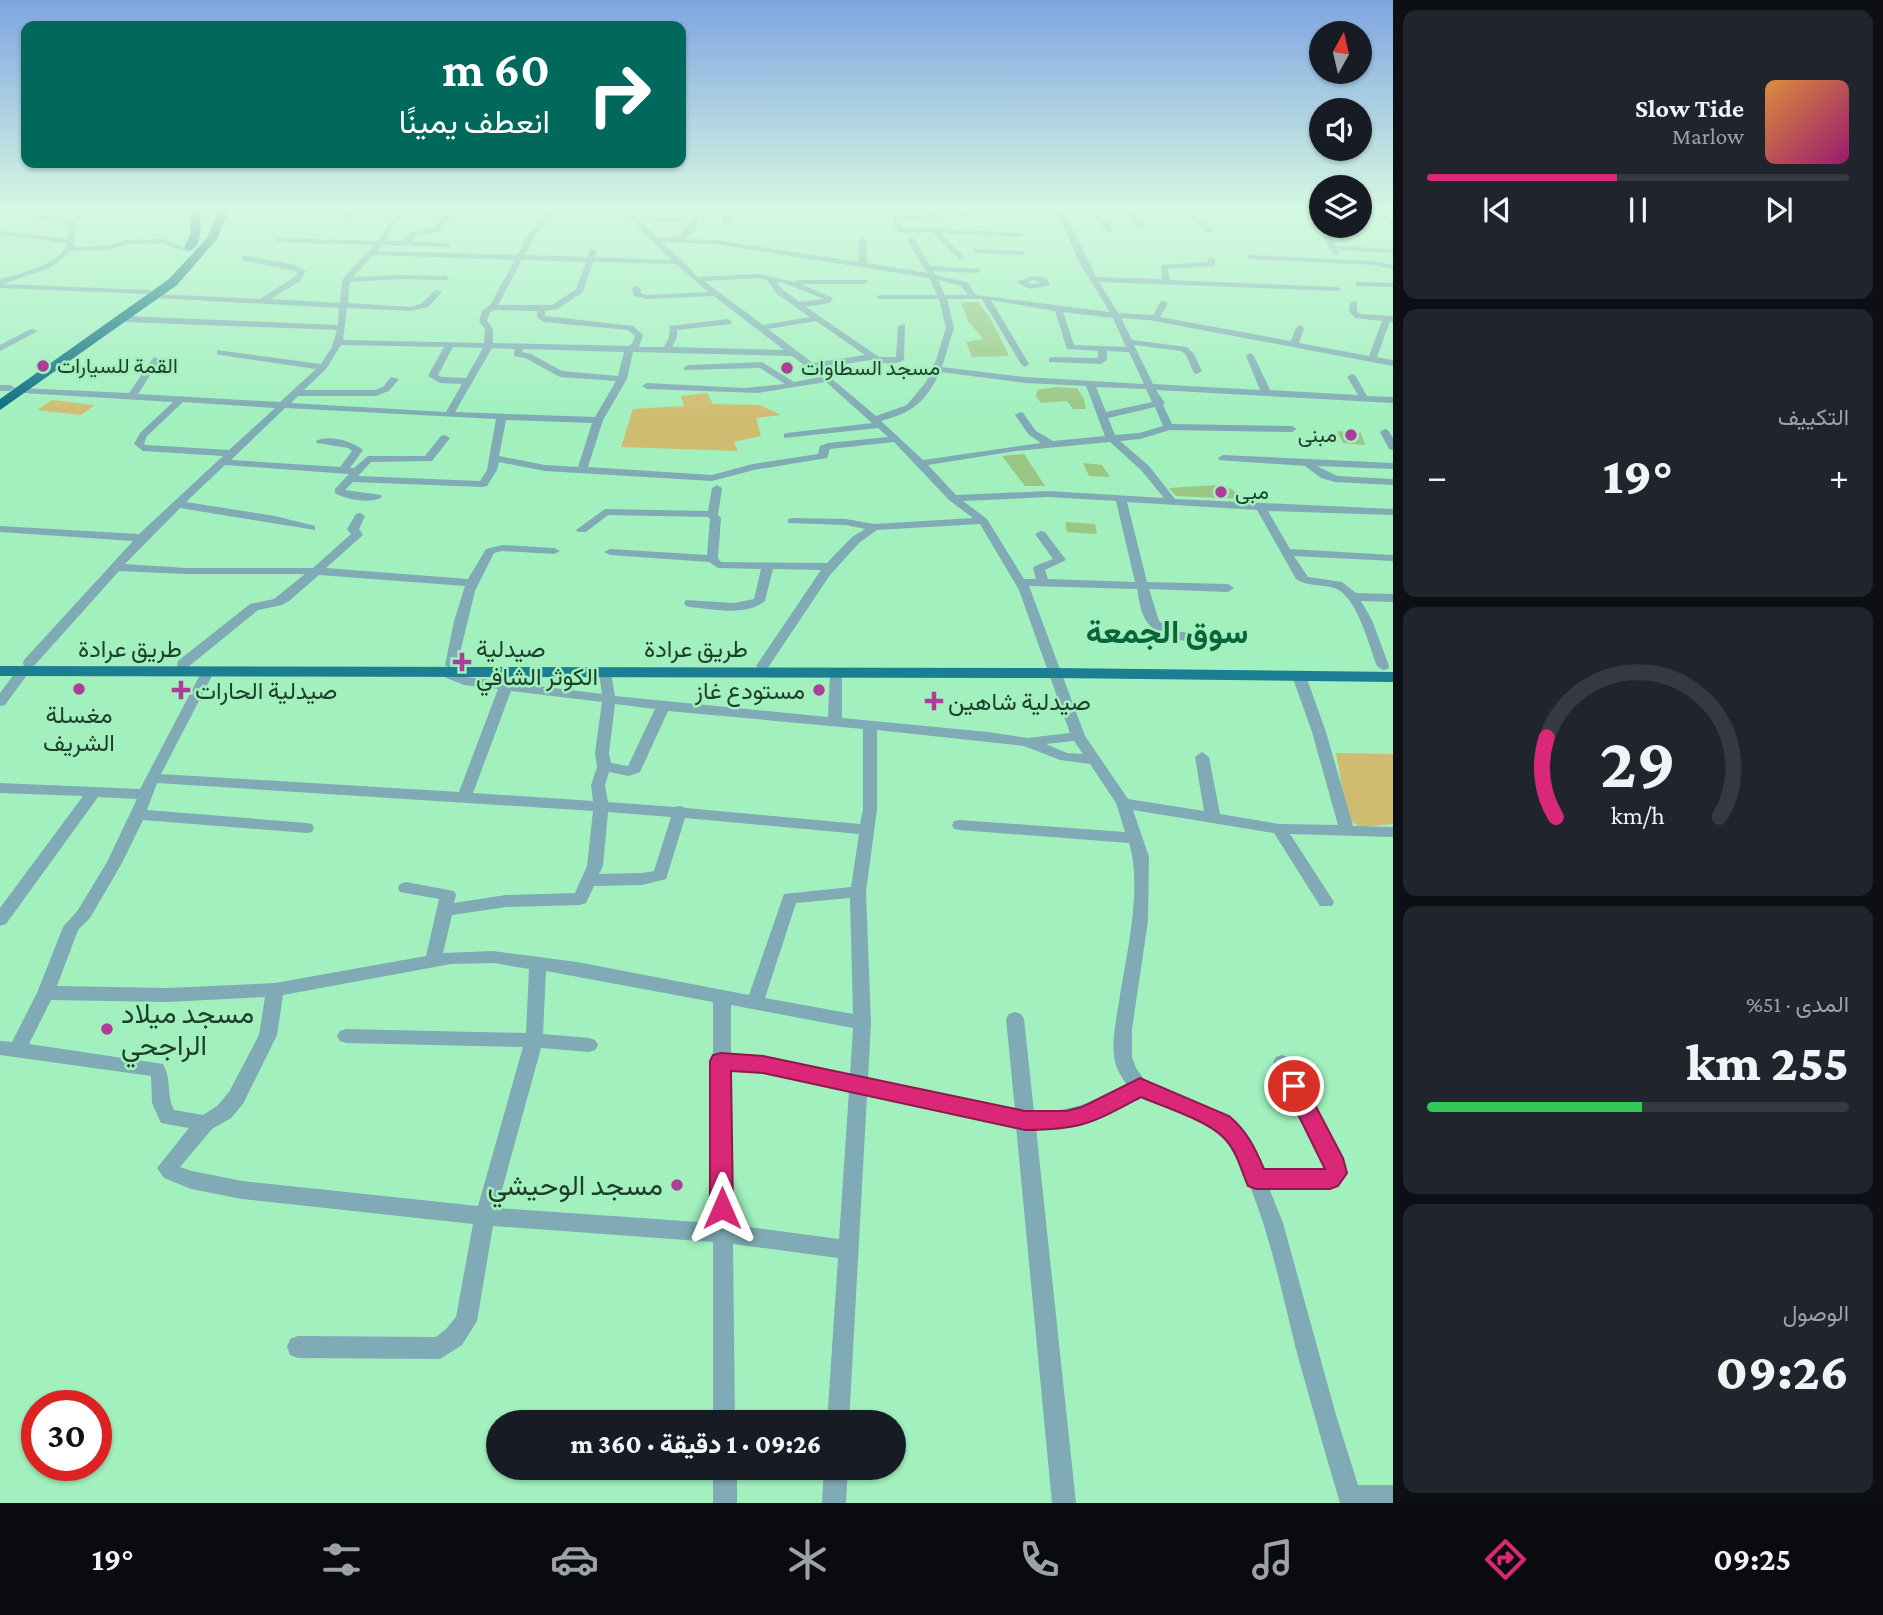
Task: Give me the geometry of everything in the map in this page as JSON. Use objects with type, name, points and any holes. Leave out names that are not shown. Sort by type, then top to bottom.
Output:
[{"type":"highway","points":[[8,390],[125,319],[166,276]]},
{"type":"highway","points":[[0,406],[8,390],[179,276]]},
{"type":"main road","name":"طريق عرادة","points":[[0,663],[26,667],[208,673],[762,666],[1390,670]]},
{"type":"main road","name":"طريق عرادة","points":[[111,668],[183,664],[605,673],[1055,669],[1299,676],[1390,670]]},
{"type":"main road","name":"طريق عرادة","points":[[0,671],[26,667]]},
{"type":"street","points":[[0,284],[20,276]]},
{"type":"street","points":[[261,302],[299,276]]},
{"type":"street","points":[[0,702],[26,667],[142,538],[323,367],[338,342],[341,307],[349,276]]},
{"type":"street","points":[[346,279],[399,276]]},
{"type":"street","points":[[405,276],[446,278]]},
{"type":"street","points":[[493,307],[509,276]]},
{"type":"street","points":[[449,415],[466,381],[488,347],[489,330],[483,321],[486,311],[493,307],[554,307],[579,291],[584,276]]},
{"type":"street","points":[[694,276],[829,379],[922,463],[953,498],[982,521],[1020,582],[1078,736],[1123,803],[1142,857],[1140,921],[1123,1029],[1123,1057],[1128,1072],[1140,1087],[1222,1123],[1245,1151],[1273,1223],[1325,1415],[1352,1500],[1393,1497]]},
{"type":"street","points":[[697,279],[748,276]]},
{"type":"street","points":[[751,276],[783,280],[864,282]]},
{"type":"street","points":[[787,436],[877,422],[917,401],[935,369],[950,328],[950,321],[931,276]]},
{"type":"street","points":[[941,276],[964,284],[974,297]]},
{"type":"street","points":[[1092,276],[1116,316],[1160,403],[1169,427]]},
{"type":"street","points":[[1165,276],[1166,282]]},
{"type":"street","points":[[770,278],[779,292],[872,357],[886,362],[900,360],[902,326]]},
{"type":"street","points":[[1094,279],[1338,289]]},
{"type":"street","points":[[783,280],[827,295],[829,300],[800,305]]},
{"type":"street","points":[[819,293],[822,281]]},
{"type":"street","points":[[0,284],[341,307],[417,308],[425,305],[438,292]]},
{"type":"street","points":[[1359,284],[1393,285]]},
{"type":"street","points":[[1026,303],[1030,296],[1030,287]]},
{"type":"street","points":[[636,288],[637,294],[646,297],[716,294]]},
{"type":"street","points":[[880,297],[985,297],[1116,316],[1155,318],[1393,363]]},
{"type":"street","points":[[985,297],[1024,364]]},
{"type":"street","points":[[1155,318],[1164,303]]},
{"type":"street","points":[[1354,303],[1352,306],[1356,315],[1390,319],[1372,359]]},
{"type":"street","points":[[1058,308],[1070,347],[1184,349],[1190,354],[1197,371]]},
{"type":"street","points":[[541,309],[541,317],[547,320],[634,329],[639,335],[636,345],[629,350],[622,379],[598,420],[582,470]]},
{"type":"street","points":[[761,328],[818,318]]},
{"type":"street","points":[[125,319],[341,328]]},
{"type":"street","points":[[666,351],[673,337],[673,328],[728,321]]},
{"type":"street","points":[[1294,344],[1300,328]]},
{"type":"street","points":[[1,349],[34,331]]},
{"type":"street","points":[[338,342],[795,353]]},
{"type":"street","points":[[450,345],[433,376],[440,380],[466,381]]},
{"type":"street","points":[[523,346],[517,354],[528,356],[560,374],[622,379]]},
{"type":"street","points":[[1052,360],[1101,361],[1101,349]]},
{"type":"street","points":[[220,352],[323,367]]},
{"type":"street","points":[[1250,356],[1266,393]]},
{"type":"street","points":[[811,366],[872,357]]},
{"type":"street","points":[[133,395],[156,360]]},
{"type":"street","points":[[688,368],[765,365],[793,385]]},
{"type":"street","points":[[935,369],[1000,378],[1393,400]]},
{"type":"street","points":[[1352,377],[1364,398]]},
{"type":"street","points":[[294,393],[376,393],[386,389],[394,379]]},
{"type":"street","points":[[648,386],[712,391],[764,390],[804,381],[829,379]]},
{"type":"street","points":[[1090,384],[1111,438],[1146,468],[1171,500]]},
{"type":"street","points":[[8,390],[501,418],[598,420]]},
{"type":"street","points":[[181,399],[143,435],[139,444],[143,448],[230,453]]},
{"type":"street","points":[[1103,416],[1160,403]]},
{"type":"street","points":[[1020,415],[1032,433],[1052,445]]},
{"type":"street","points":[[220,462],[481,485],[486,482],[492,470],[500,437],[501,418]]},
{"type":"street","points":[[922,463],[1140,436],[1169,427],[1292,429]]},
{"type":"street","points":[[1385,432],[1393,447]]},
{"type":"street","points":[[349,473],[371,458],[428,459],[445,439]]},
{"type":"street","points":[[494,458],[545,468],[721,478],[753,467],[822,456],[824,448],[828,446],[895,439]]},
{"type":"street","points":[[321,441],[351,445],[358,450],[340,489],[341,494],[377,497]]},
{"type":"street","points":[[1223,458],[1393,466]]},
{"type":"street","points":[[1308,463],[1319,473],[1330,477],[1393,482]]},
{"type":"street","points":[[712,559],[717,488]]},
{"type":"street","points":[[953,498],[1027,494],[1393,512]]},
{"type":"street","points":[[1121,499],[1150,617],[1155,626],[1171,633],[1201,638]]},
{"type":"street","points":[[178,504],[275,519],[311,528]]},
{"type":"street","points":[[1261,507],[1302,580],[1338,585],[1355,597],[1390,670]]},
{"type":"street","points":[[582,530],[605,512],[713,515]]},
{"type":"street","points":[[183,664],[254,607],[281,601],[357,535],[353,529],[360,516]]},
{"type":"street","points":[[792,521],[846,522],[874,527],[982,521]]},
{"type":"street","points":[[762,666],[831,567],[855,541],[874,527]]},
{"type":"street","points":[[0,528],[142,538]]},
{"type":"street","points":[[1041,534],[1060,560],[1039,568],[1043,582]]},
{"type":"street","points":[[554,551],[493,550],[487,555],[473,583],[448,669],[464,681],[663,706],[956,732],[1027,742],[1065,757],[1094,761]]},
{"type":"street","points":[[610,552],[712,559],[718,565],[831,567]]},
{"type":"street","points":[[1286,552],[1393,558]]},
{"type":"street","points":[[690,603],[737,607],[754,604],[760,597],[768,566]]},
{"type":"street","points":[[116,567],[186,571],[315,571],[473,583]]},
{"type":"street","points":[[1020,582],[1228,588]]},
{"type":"street","points":[[1355,597],[1393,598]]},
{"type":"street","points":[[205,1123],[168,1117],[159,1101],[161,1074],[157,1069],[8,1049],[46,993],[71,927],[83,914],[114,863],[152,778],[208,673]]},
{"type":"street","points":[[445,910],[506,901],[578,901],[595,866],[601,806],[598,785],[604,767],[602,753],[609,700],[605,673]]},
{"type":"street","points":[[835,722],[836,673]]},
{"type":"street","points":[[1299,676],[1319,732],[1347,832]]},
{"type":"street","points":[[465,795],[506,686]]},
{"type":"street","points":[[604,767],[629,771],[635,769],[663,706]]},
{"type":"street","points":[[839,1410],[862,1023],[858,892],[870,809],[870,725]]},
{"type":"street","points":[[1027,742],[1078,736]]},
{"type":"street","points":[[1202,757],[1213,819]]},
{"type":"street","points":[[152,778],[465,795],[680,811],[866,830]]},
{"type":"street","points":[[0,788],[145,793]]},
{"type":"street","points":[[0,920],[95,791]]},
{"type":"street","points":[[1123,803],[1279,829],[1393,832]]},
{"type":"street","points":[[590,880],[642,879],[660,875],[680,811]]},
{"type":"street","points":[[137,814],[307,828]]},
{"type":"street","points":[[959,825],[1136,838]]},
{"type":"street","points":[[1279,829],[1326,902]]},
{"type":"street","points":[[406,888],[446,894],[433,961]]},
{"type":"street","points":[[755,1003],[786,902],[790,898],[858,892]]},
{"type":"street","points":[[46,993],[167,995],[275,990],[433,961],[493,957],[578,969],[862,1023]]},
{"type":"street","points":[[298,1347],[440,1348],[454,1337],[466,1321],[485,1216],[534,1040],[538,965]]},
{"type":"street","points":[[275,990],[268,1035],[236,1098],[224,1112],[205,1123],[167,1168],[172,1172],[191,1180],[242,1190],[485,1216],[722,1233],[849,1250]]},
{"type":"street","points":[[722,997],[724,1410]]},
{"type":"street","points":[[1015,1019],[1064,1503]]},
{"type":"street","points":[[346,1036],[534,1040],[589,1045]]},
{"type":"street","points":[[721,1061],[763,1065],[1025,1121],[1066,1120],[1086,1115],[1140,1087]]},
{"type":"street","points":[[1256,1179],[1330,1179],[1336,1173],[1335,1165],[1282,1062]]},
{"type":"street","points":[[725,1480],[725,1503]]},
{"type":"street","points":[[834,1503],[835,1480]]},
{"type":"shaded area","points":[[707,393],[713,404],[760,405],[781,415],[756,418],[761,436],[734,442],[738,451],[621,447],[633,409],[684,406],[681,396]]},
{"type":"shaded area","points":[[52,400],[95,405],[81,415],[37,410]]},
{"type":"shaded area","points":[[1336,753],[1393,754],[1393,824],[1361,827],[1348,820]]},
{"type":"building","points":[[961,302],[978,302],[990,318],[1009,356],[972,357],[966,342],[983,339],[968,321]]},
{"type":"building","points":[[1077,388],[1084,399],[1086,409],[1073,409],[1067,401],[1041,403],[1036,397],[1037,390]]},
{"type":"building","name":"مبنى","points":[[1337,431],[1361,433],[1365,445],[1343,443]]},
{"type":"building","points":[[1024,454],[1045,486],[1025,486],[1002,456]]},
{"type":"building","points":[[1083,463],[1102,465],[1110,477],[1089,476]]},
{"type":"building","points":[[1217,485],[1232,489],[1241,499],[1176,496],[1169,488]]},
{"type":"building","points":[[1065,522],[1095,524],[1097,534],[1067,532]]},
{"type":"place","name":"القمة للسيارات","points":[[43,366]]},
{"type":"place","name":"مسجد السطاوات","points":[[787,368]]},
{"type":"place","name":"مبنى","points":[[1351,435]]},
{"type":"place","name":"مبى","points":[[1221,492]]},
{"type":"place","name":"صيدلية الكوثر الشافي","points":[[462,662]]},
{"type":"place","name":"مغسلة الشريف","points":[[79,689]]},
{"type":"place","name":"صيدلية الحارات","points":[[181,690]]},
{"type":"place","name":"مستودع غاز","points":[[819,690]]},
{"type":"place","name":"صيدلية شاهين","points":[[934,701]]},
{"type":"place","name":"مسجد ميلاد الراجحي","points":[[107,1029]]},
{"type":"place","name":"مسجد الوحيشي","points":[[677,1185]]},
{"type":"district","name":"سوق الجمعة","points":[[1167,632]]},
{"type":"route","points":[[722,1208],[721,1061],[763,1065],[1025,1121],[1066,1120],[1086,1115],[1140,1087],[1205,1113],[1222,1123],[1245,1151],[1256,1179],[1330,1179],[1336,1173],[1335,1165],[1294,1086]]}]
